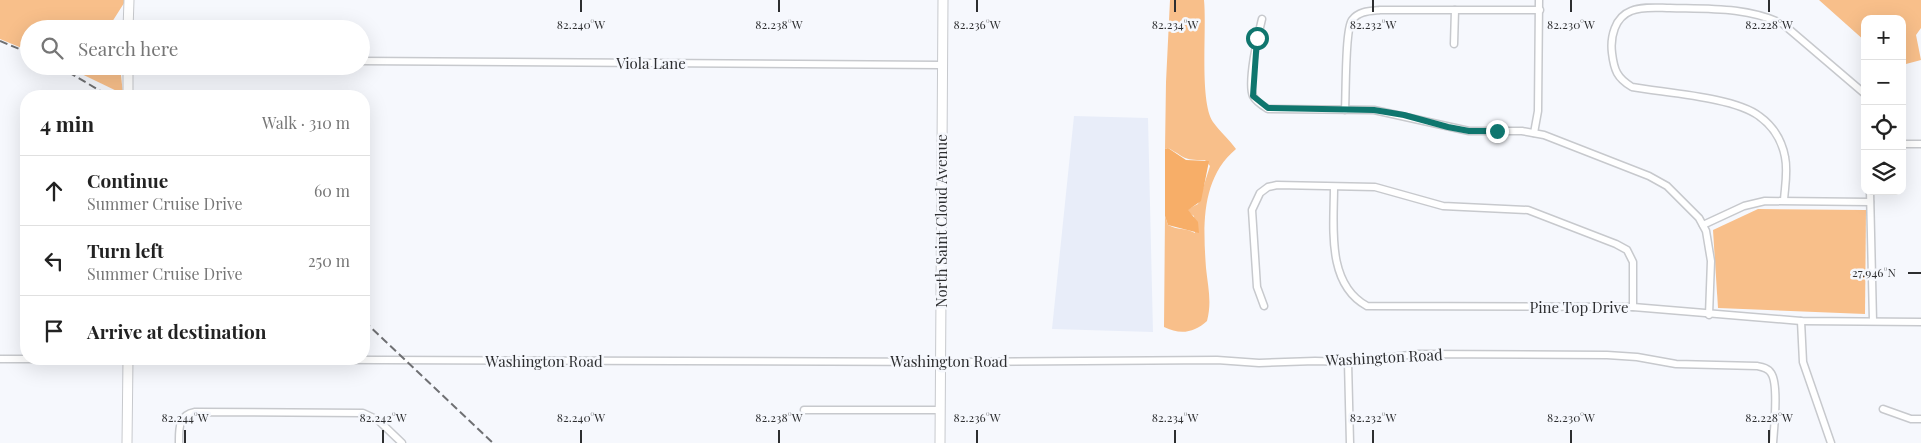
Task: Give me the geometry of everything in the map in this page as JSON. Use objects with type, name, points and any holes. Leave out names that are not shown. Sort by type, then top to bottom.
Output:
[{"type":"street","points":[[128,20],[129,0]]},
{"type":"street","name":"North Saint Cloud Avenue","points":[[940,443],[941,64],[943,0]]},
{"type":"street","points":[[1534,133],[1538,111],[1539,0]]},
{"type":"street","points":[[1784,200],[1786,159],[1773,130],[1759,115],[1735,104],[1632,87],[1623,81],[1614,71],[1611,47],[1614,29],[1620,19],[1632,10],[1654,8],[1727,9],[1773,19],[1788,28],[1861,91]]},
{"type":"street","points":[[1454,44],[1455,10]]},
{"type":"street","points":[[1346,110],[1348,26],[1353,19],[1364,11],[1540,10]]},
{"type":"street","points":[[1262,19],[1257,38],[1252,87],[1253,96],[1256,101],[1268,108],[1387,112],[1469,131],[1522,131],[1534,133],[1544,135],[1655,179],[1667,186],[1700,218],[1703,225],[1712,261],[1709,315]]},
{"type":"street","name":"Viola Lane","points":[[370,61],[941,64]]},
{"type":"street","points":[[128,75],[128,90]]},
{"type":"street","points":[[1906,144],[1921,144]]},
{"type":"street","points":[[1264,306],[1257,287],[1252,210],[1255,200],[1264,189],[1277,186],[1386,188],[1443,206],[1528,210],[1627,250],[1633,262],[1633,307]]},
{"type":"street","name":"Pine Top Drive","points":[[1334,187],[1334,251],[1349,291],[1367,306],[1633,307],[1709,315],[1801,321],[1921,322]]},
{"type":"street","points":[[1870,195],[1873,321]]},
{"type":"street","points":[[1703,225],[1744,206],[1784,200],[1870,202]]},
{"type":"street","points":[[1801,321],[1803,362],[1830,443]]},
{"type":"street","name":"Washington Road","points":[[370,360],[1217,360],[1259,363],[1348,362],[1418,354],[1554,353],[1627,356],[1694,366],[1758,366],[1767,369],[1772,374],[1774,384],[1773,443]]},
{"type":"street","points":[[0,359],[20,359]]},
{"type":"street","points":[[1348,362],[1350,443]]},
{"type":"street","points":[[127,443],[128,365]]},
{"type":"street","points":[[1883,409],[1911,419],[1921,419]]},
{"type":"street","points":[[804,410],[940,410]]},
{"type":"street","points":[[179,443],[180,424],[183,417],[190,413],[205,412],[363,413],[378,420],[402,443]]},
{"type":"shaded area","points":[[0,0],[126,0],[113,20],[20,20],[20,47],[0,39]]},
{"type":"shaded area","points":[[1170,0],[1204,0],[1204,64],[1206,98],[1209,112],[1213,122],[1236,149],[1216,174],[1210,188],[1207,204],[1204,236],[1209,288],[1207,321],[1187,332],[1170,330],[1164,327],[1165,216],[1168,225],[1195,233],[1194,216],[1188,212],[1188,209],[1198,204],[1210,166],[1205,160],[1188,159],[1168,148],[1165,149]]},
{"type":"shaded area","points":[[1819,0],[1921,0],[1921,28],[1916,35],[1921,60],[1906,64],[1906,15],[1861,15],[1861,37]]},
{"type":"shaded area","points":[[84,75],[121,75],[123,90],[115,90]]},
{"type":"shaded area","points":[[1074,116],[1148,118],[1153,332],[1052,329]]},
{"type":"shaded area","points":[[1168,148],[1186,160],[1209,161],[1201,201],[1188,210],[1198,222],[1199,233],[1168,225],[1165,216],[1165,149]]},
{"type":"shaded area","points":[[1758,209],[1866,210],[1865,314],[1718,308],[1713,230]]},
{"type":"railway","points":[[0,41],[20,49]]},
{"type":"railway","points":[[73,75],[99,90]]},
{"type":"railway","points":[[370,327],[493,443]]},
{"type":"route","points":[[1257,38],[1252,87],[1253,96],[1256,101],[1268,108],[1280,110],[1374,110],[1404,115],[1469,131],[1497,131]]}]
